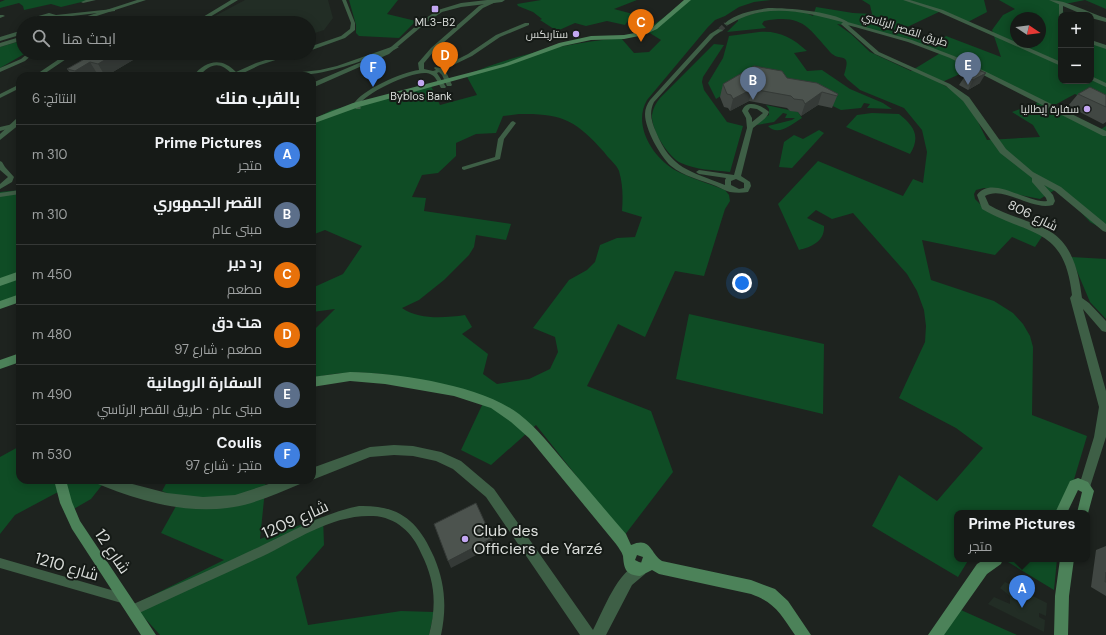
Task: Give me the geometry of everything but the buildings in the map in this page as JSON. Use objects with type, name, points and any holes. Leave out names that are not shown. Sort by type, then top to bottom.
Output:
[{"type":"main road","points":[[316,121],[357,106],[444,82],[488,75],[565,47],[575,41],[591,38],[630,37],[642,34],[655,28],[688,0]]},
{"type":"main road","points":[[316,124],[357,106]]},
{"type":"main road","points":[[0,276],[16,270]]},
{"type":"main road","points":[[0,282],[16,276]]},
{"type":"main road","points":[[0,304],[16,299]]},
{"type":"main road","points":[[0,364],[16,358]]},
{"type":"main road","points":[[316,381],[341,376],[371,377],[458,393],[495,406],[509,414],[539,439],[621,539],[631,554],[633,567],[645,564],[751,587],[770,594],[783,606],[804,635]]},
{"type":"main road","name":"شارع 12","points":[[61,484],[66,503],[76,526],[149,635]]},
{"type":"main road","points":[[1062,510],[1074,485],[1079,484],[1085,486],[1088,491],[1084,510]]},
{"type":"main road","points":[[631,554],[644,550],[645,564]]},
{"type":"main road","points":[[935,635],[982,569],[992,562]]},
{"type":"main road","points":[[1061,635],[1062,596],[1067,562]]},
{"type":"street","points":[[84,2],[94,0]]},
{"type":"street","points":[[92,16],[143,0]]},
{"type":"street","points":[[208,16],[235,0]]},
{"type":"street","points":[[316,47],[343,37],[352,30],[353,23],[344,0]]},
{"type":"street","points":[[316,84],[392,49],[435,8],[452,4],[481,3],[499,0]]},
{"type":"street","points":[[904,0],[941,11],[1058,63]]},
{"type":"street","points":[[1052,0],[1082,12]]},
{"type":"street","points":[[444,82],[427,70],[422,61],[432,49],[481,3]]},
{"type":"street","points":[[1061,4],[1061,12]]},
{"type":"street","points":[[726,24],[738,12],[768,5],[795,7],[846,22],[844,26],[877,53],[937,80],[961,94],[1003,151],[1030,174],[1058,189],[1106,230]]},
{"type":"street","points":[[63,16],[112,10]]},
{"type":"street","points":[[41,16],[49,14],[53,16]]},
{"type":"street","points":[[1094,16],[1106,20]]},
{"type":"street","name":"طريق القصر الرئاسي","points":[[846,22],[910,41],[952,56],[1106,134]]},
{"type":"street","points":[[357,106],[358,101],[365,95],[410,74],[440,69],[470,55],[503,34],[527,24]]},
{"type":"street","points":[[686,170],[736,177],[747,182],[748,188],[741,191],[732,190],[686,170],[671,162],[662,149],[649,123],[648,109],[652,101],[712,35],[720,30]]},
{"type":"street","points":[[0,39],[16,38]]},
{"type":"street","points":[[0,45],[16,39]]},
{"type":"street","points":[[1094,43],[1106,47]]},
{"type":"street","points":[[316,72],[339,67],[392,49]]},
{"type":"street","points":[[0,70],[23,60]]},
{"type":"street","points":[[43,72],[61,60]]},
{"type":"street","points":[[241,72],[271,60]]},
{"type":"street","points":[[200,72],[206,67],[221,64],[227,66],[232,72]]},
{"type":"street","points":[[440,69],[444,82]]},
{"type":"street","points":[[1094,79],[1106,85]]},
{"type":"street","points":[[0,96],[16,88]]},
{"type":"street","points":[[0,138],[5,129],[16,122]]},
{"type":"street","points":[[464,168],[498,158],[502,139],[513,123]]},
{"type":"street","points":[[736,177],[750,128]]},
{"type":"street","points":[[0,163],[2,168],[11,177],[10,180],[0,187]]},
{"type":"street","name":"شارع 806","points":[[1030,174],[1050,197],[1050,203],[1041,204],[996,190],[984,192],[981,195],[982,201],[992,211],[1052,237],[1065,253],[1074,274],[1076,298],[1105,407],[1104,424],[1085,486]]},
{"type":"street","points":[[732,190],[728,186],[727,182],[729,179],[736,177]]},
{"type":"street","points":[[0,195],[16,193]]},
{"type":"street","points":[[1076,298],[1086,306],[1106,328]]},
{"type":"street","points":[[316,472],[370,452],[394,450],[413,451],[437,456],[457,465],[490,492],[588,635]]},
{"type":"street","points":[[111,484],[142,493],[179,501],[212,503],[234,501],[284,484]]},
{"type":"street","name":"شارع 1209","points":[[129,604],[268,548],[319,523],[346,514],[373,511],[390,514],[412,527],[423,542],[435,572],[441,602],[435,635]]},
{"type":"street","points":[[598,635],[627,580],[631,554]]},
{"type":"street","name":"شارع 1210","points":[[0,563],[129,604]]},
{"type":"street","points":[[627,580],[645,564]]},
{"type":"shaded area","points":[[245,0],[328,0],[333,18],[324,30],[316,33],[316,16],[215,16]]},
{"type":"shaded area","points":[[1005,582],[1047,603],[1046,616],[1039,613],[1039,617],[1045,620],[1044,632],[988,604],[994,597],[1010,604],[1010,596],[1000,588]]},
{"type":"green space","points":[[5,0],[90,0],[61,7],[51,4],[24,10],[23,6],[19,3],[0,8],[0,2]]},
{"type":"green space","points":[[349,0],[398,0],[387,14],[416,21],[399,38],[359,36],[356,33],[356,25]]},
{"type":"green space","points":[[541,0],[637,0],[614,9],[633,14],[625,25],[607,21],[586,26],[575,23],[557,31],[540,20],[542,19],[533,12],[518,6],[517,4]]},
{"type":"green space","points":[[690,0],[771,0],[754,2],[739,7],[725,16],[715,20],[647,100],[643,109],[643,129],[651,147],[658,156],[673,169],[692,178],[725,190],[729,195],[730,201],[725,209],[704,276],[675,271],[645,337],[618,324],[587,386],[651,411],[673,472],[624,536],[536,425],[491,465],[461,450],[484,401],[420,381],[379,374],[335,374],[316,377],[316,328],[335,309],[316,311],[316,286],[343,274],[362,246],[325,230],[316,233],[316,118],[332,110],[431,86],[440,105],[477,95],[466,75],[523,55],[562,46],[621,38],[634,53],[649,52],[661,40],[645,30]],"holes":[[[519,114],[546,115],[567,121],[585,132],[594,141],[619,171],[623,201],[622,211],[642,217],[635,237],[617,238],[600,245],[595,262],[587,270],[569,280],[533,328],[555,337],[558,352],[550,369],[529,379],[497,384],[483,374],[488,354],[462,334],[472,327],[465,315],[432,317],[416,315],[402,308],[419,300],[444,280],[469,255],[474,247],[476,235],[506,240],[511,224],[424,211],[426,198],[412,197],[422,175],[438,173],[456,156],[456,143],[476,134],[496,133],[503,116]]]},
{"type":"green space","points":[[862,0],[984,0],[987,12],[966,23],[941,11],[903,29],[935,47],[946,36],[1001,57],[992,30],[1003,15],[1015,9],[999,0],[1085,0],[1060,5],[1064,12],[1058,12],[1058,84],[1094,84],[1094,42],[1106,46],[1106,109],[1075,94],[1051,107],[1098,131],[1106,126],[1106,231],[1090,222],[1058,188],[1040,199],[984,188],[976,190],[974,194],[975,199],[983,207],[1045,232],[1035,247],[1012,237],[995,255],[922,240],[931,280],[994,301],[1013,313],[1023,324],[1030,336],[1033,347],[1032,415],[1087,436],[1065,510],[954,510],[954,562],[967,562],[958,577],[872,526],[899,475],[937,501],[983,448],[956,428],[899,398],[925,342],[926,326],[924,310],[917,291],[907,274],[853,213],[832,219],[816,210],[807,218],[824,226],[822,236],[813,245],[799,250],[778,204],[818,161],[903,196],[913,179],[923,183],[927,152],[922,130],[904,108],[860,90],[847,79],[844,75],[847,62],[846,60],[830,52],[803,24],[787,19],[777,19],[764,21],[762,24],[766,28],[727,32],[738,21],[738,18],[771,9],[804,12],[813,16],[816,7],[853,13],[872,14],[870,5]],"holes":[[[837,24],[864,28],[942,52],[911,71],[870,52],[851,34]],[[973,68],[1039,102],[1012,112],[1033,125],[1040,137],[987,140],[976,118],[965,102],[940,83]]]},
{"type":"green space","points":[[1085,0],[1106,0],[1106,9]]},
{"type":"green space","points":[[759,32],[773,32],[791,39],[807,51],[794,53],[807,71],[822,70],[850,89],[883,103],[892,109],[867,108],[870,104],[864,103],[861,108],[841,110],[812,96],[729,91],[716,99],[708,83],[723,58],[729,36]]},
{"type":"green space","points":[[16,42],[16,59],[0,68],[0,47]]},
{"type":"green space","points":[[714,44],[724,45],[703,77],[702,82],[704,90],[727,122],[743,126],[730,172],[693,167],[676,160],[661,142],[652,121],[653,110],[660,98]]},
{"type":"green space","points":[[766,105],[798,112],[802,118],[781,130],[772,129],[768,126],[795,118],[785,118],[787,114],[783,113],[774,122],[757,125],[759,120],[769,115],[769,109]]},
{"type":"green space","points":[[872,113],[899,114],[909,123],[915,137],[915,142],[910,154],[846,127],[857,115]]},
{"type":"green space","points":[[819,130],[824,133],[792,168],[779,167],[784,142],[794,135],[803,139]]},
{"type":"green space","points":[[16,190],[16,301],[0,305],[0,192]]},
{"type":"green space","points":[[1071,257],[1106,259],[1106,319],[1090,302]]},
{"type":"green space","points":[[689,314],[824,344],[823,414],[676,379]]},
{"type":"green space","points":[[16,448],[16,484],[103,484],[91,499],[65,514],[58,492],[15,515],[0,534],[0,457]]},
{"type":"green space","points":[[166,484],[266,484],[260,539],[323,517],[324,545],[296,577],[308,625],[401,611],[434,612],[429,635],[160,635],[133,605],[224,560],[161,533],[180,499],[162,491]]},
{"type":"green space","points":[[1008,562],[1057,562],[1054,590]]},
{"type":"green space","points":[[952,606],[1017,635],[933,635]]},
{"type":"tunnel","points":[[720,30],[726,24]]},
{"type":"place","name":"ML3-B2","points":[[435,9]]},
{"type":"place","name":"ستاربكس","points":[[576,34]]},
{"type":"place","name":"رد دير","points":[[641,42]]},
{"type":"place","name":"هت دق","points":[[445,75]]},
{"type":"place","name":"Byblos Bank","points":[[421,83]]},
{"type":"place","name":"السفارة الرومانية","points":[[968,85]]},
{"type":"place","name":"Coulis","points":[[373,87]]},
{"type":"place","name":"القصر الجمهوري","points":[[753,100]]},
{"type":"place","name":"سفارة إيطاليا","points":[[1087,109]]},
{"type":"place","name":"Club des Officiers de Yarzé","points":[[465,539]]},
{"type":"place","name":"Prime Pictures","points":[[1022,608]]}]
